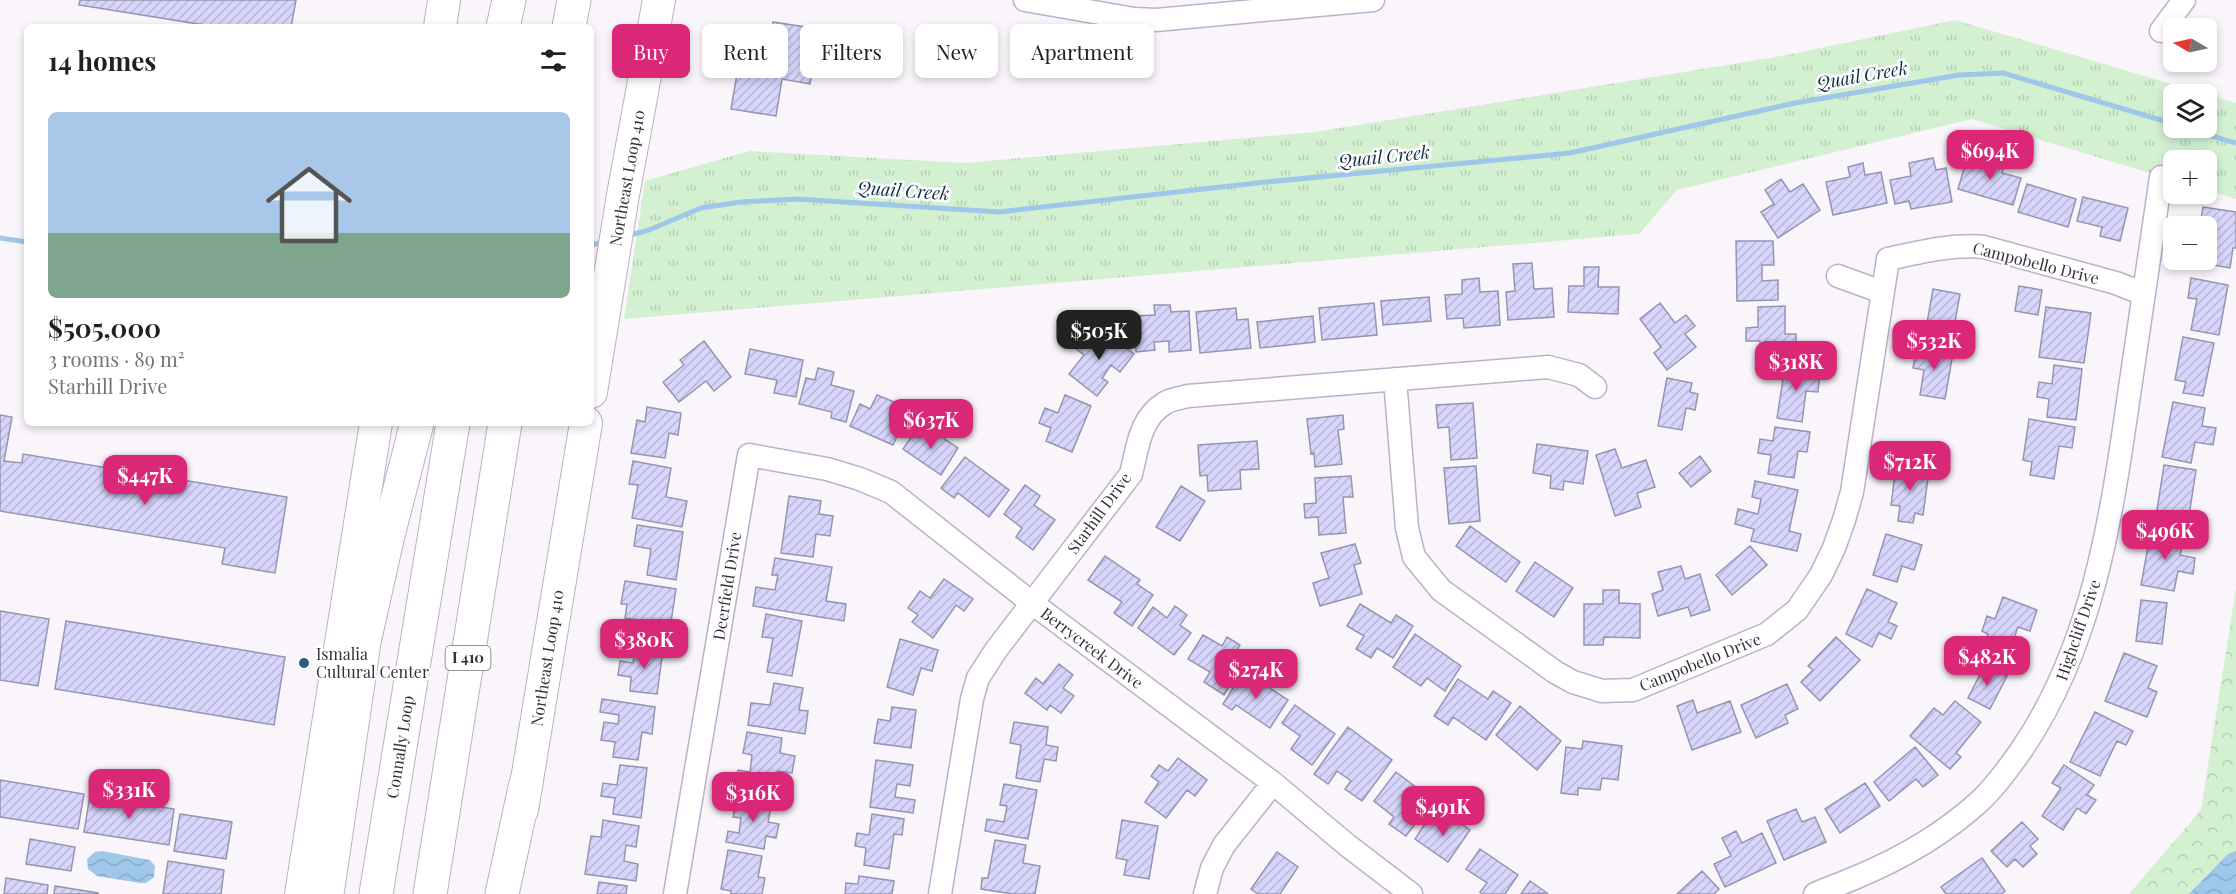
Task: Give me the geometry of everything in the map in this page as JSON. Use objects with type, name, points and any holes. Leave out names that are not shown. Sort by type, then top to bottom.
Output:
[{"type":"highway","points":[[504,24],[509,0]]},
{"type":"highway","points":[[516,24],[520,0]]},
{"type":"highway","points":[[570,24],[574,0]]},
{"type":"highway","points":[[327,894],[364,642],[388,535],[416,426]]},
{"type":"highway","name":"Connally Loop","points":[[376,894],[453,426]]},
{"type":"highway","name":"I 410","points":[[430,894],[505,426]]},
{"type":"highway","points":[[502,894],[526,783]]},
{"type":"main road","points":[[440,24],[444,0]]},
{"type":"main road","name":"Northeast Loop 410","points":[[594,374],[623,195],[659,0]]},
{"type":"main road","points":[[302,894],[376,426]]},
{"type":"main road","name":"Northeast Loop 410","points":[[511,894],[526,783],[586,426]]},
{"type":"street","points":[[1024,0],[1134,19],[1156,20],[1373,0]]},
{"type":"street","points":[[2161,31],[2184,0]]},
{"type":"street","name":"Highcliff Drive","points":[[1815,894],[1858,877],[1904,854],[1945,829],[1980,800],[2010,766],[2036,729],[2069,664],[2096,579],[2116,484],[2161,177]]},
{"type":"street","name":"Campobello Drive","points":[[1395,380],[1407,528],[1414,557],[1441,590],[1573,682],[1602,691],[1633,690],[1767,634],[1797,610],[1821,575],[1834,548],[1852,492],[1888,259],[1947,246],[1984,247],[2116,283],[2144,294]]},
{"type":"street","points":[[1838,276],[1882,292]]},
{"type":"street","name":"Starhill Drive","points":[[940,894],[972,699],[978,678],[996,650],[1131,474],[1136,445],[1147,419],[1166,402],[1188,396],[1548,367],[1579,375],[1595,387]]},
{"type":"street","name":"Berrycreek Drive","points":[[748,455],[827,469],[891,492],[1032,603],[1273,783],[1347,845],[1411,894]]},
{"type":"street","name":"Deerfield Drive","points":[[675,894],[748,455]]},
{"type":"street","points":[[1205,894],[1212,868],[1224,845],[1273,783]]},
{"type":"green space","points":[[1955,20],[2172,84],[2163,84],[2163,138],[2217,138],[2217,97],[2236,103],[2236,199],[2217,193],[2217,150],[2163,150],[2163,177],[1972,119],[1677,190],[1639,234],[624,319],[645,181],[749,151],[965,163],[1315,132],[1782,56]]},
{"type":"green space","points":[[2236,588],[2236,894],[2129,894],[2201,810]]},
{"type":"water","points":[[102,851],[150,860],[155,866],[154,877],[146,883],[140,883],[97,876],[88,869],[87,859],[95,852]]},
{"type":"water","points":[[2236,851],[2236,894],[2189,894],[2228,854]]},
{"type":"building","points":[[80,0],[296,0],[292,24],[198,24],[79,5]]},
{"type":"building","points":[[788,24],[800,26],[800,78],[811,78],[810,84],[782,79],[776,116],[731,109],[736,78],[788,78]]},
{"type":"building","points":[[1985,154],[2006,160],[2002,173],[2021,178],[2013,205],[1958,189],[1966,162],[1982,167]]},
{"type":"building","points":[[1933,158],[1936,170],[1946,168],[1952,202],[1911,209],[1909,201],[1895,204],[1890,180],[1911,176],[1909,163]]},
{"type":"building","points":[[1863,163],[1865,175],[1881,172],[1887,203],[1833,215],[1826,182],[1850,177],[1848,167]]},
{"type":"building","points":[[1781,179],[1790,192],[1803,184],[1820,210],[1778,238],[1761,212],[1774,204],[1765,190]]},
{"type":"building","points":[[2027,184],[2076,199],[2068,227],[2018,212]]},
{"type":"building","points":[[2083,197],[2128,208],[2120,241],[2100,236],[2102,227],[2077,221]]},
{"type":"building","points":[[2203,207],[2236,212],[2236,248],[2233,248],[2230,268],[2217,266],[2217,216],[2202,216]]},
{"type":"building","points":[[1736,241],[1773,241],[1774,265],[1762,265],[1762,281],[1778,280],[1778,300],[1737,301]]},
{"type":"building","points":[[1532,263],[1534,289],[1552,288],[1554,317],[1508,320],[1506,292],[1515,291],[1513,264]]},
{"type":"building","points":[[1584,267],[1599,267],[1598,287],[1619,287],[1618,314],[1568,312],[1569,286],[1584,286]]},
{"type":"building","points":[[1479,278],[1480,292],[1498,291],[1500,325],[1464,328],[1463,318],[1447,319],[1445,295],[1462,294],[1462,280]]},
{"type":"building","points":[[2191,278],[2228,285],[2219,335],[2191,330],[2197,299],[2188,298]]},
{"type":"building","points":[[2019,286],[2042,290],[2038,315],[2015,311]]},
{"type":"building","points":[[1933,289],[1960,294],[1951,344],[1924,340]]},
{"type":"building","points":[[1429,297],[1431,321],[1383,325],[1381,301]]},
{"type":"building","points":[[1374,303],[1377,335],[1322,340],[1319,308]]},
{"type":"building","points":[[1660,303],[1675,323],[1686,315],[1695,326],[1685,334],[1696,347],[1667,370],[1654,353],[1661,347],[1640,319]]},
{"type":"building","points":[[1154,305],[1170,305],[1171,312],[1189,311],[1191,350],[1169,352],[1169,341],[1154,342],[1155,350],[1136,352],[1134,316],[1155,315]]},
{"type":"building","points":[[1785,306],[1785,334],[1796,334],[1796,356],[1760,357],[1760,341],[1746,341],[1746,328],[1758,327],[1758,307]]},
{"type":"building","points":[[2046,307],[2091,313],[2084,363],[2039,357]]},
{"type":"building","points":[[1236,308],[1237,320],[1248,319],[1251,348],[1200,353],[1196,312]]},
{"type":"building","points":[[1313,316],[1315,342],[1260,348],[1257,322]]},
{"type":"building","points":[[1105,332],[1134,354],[1120,372],[1111,365],[1102,378],[1108,382],[1097,396],[1069,374],[1084,355],[1075,348],[1084,335],[1096,344]]},
{"type":"building","points":[[2183,337],[2214,343],[2203,396],[2183,393],[2186,382],[2175,380]]},
{"type":"building","points":[[704,341],[731,377],[714,391],[706,381],[679,402],[663,382],[684,365],[680,360]]},
{"type":"building","points":[[1917,347],[1953,353],[1945,399],[1920,395],[1924,370],[1913,368]]},
{"type":"building","points":[[750,349],[803,360],[796,397],[774,393],[777,380],[745,374]]},
{"type":"building","points":[[2054,365],[2082,369],[2076,420],[2047,417],[2049,399],[2037,397],[2039,382],[2052,384]]},
{"type":"building","points":[[1785,367],[1820,371],[1818,392],[1806,391],[1802,422],[1777,418]]},
{"type":"building","points":[[818,368],[834,372],[831,385],[854,391],[846,422],[831,418],[832,412],[799,404],[806,378],[815,380]]},
{"type":"building","points":[[1667,378],[1692,383],[1690,392],[1698,394],[1695,410],[1686,408],[1682,430],[1658,426]]},
{"type":"building","points":[[877,395],[894,402],[889,414],[904,421],[893,445],[850,426],[860,404],[870,409]]},
{"type":"building","points":[[1065,395],[1091,406],[1072,452],[1046,441],[1051,428],[1039,423],[1045,408],[1058,413]]},
{"type":"building","points":[[2173,402],[2205,408],[2202,426],[2216,428],[2213,445],[2195,442],[2191,463],[2162,457]]},
{"type":"building","points":[[1473,403],[1477,458],[1451,460],[1449,427],[1438,428],[1436,405]]},
{"type":"building","points":[[647,407],[681,413],[678,435],[669,433],[665,458],[631,453],[637,420],[645,422]]},
{"type":"building","points":[[0,415],[12,417],[4,461],[22,463],[23,454],[287,497],[275,573],[222,564],[225,548],[0,511]]},
{"type":"building","points":[[1343,415],[1344,429],[1338,430],[1342,464],[1315,467],[1314,453],[1311,454],[1307,419]]},
{"type":"building","points":[[2029,419],[2075,427],[2072,448],[2059,446],[2054,479],[2030,475],[2032,462],[2023,460]]},
{"type":"building","points":[[918,427],[928,434],[931,430],[958,448],[941,475],[903,449]]},
{"type":"building","points":[[1775,427],[1810,432],[1807,452],[1798,451],[1794,478],[1768,474],[1771,455],[1758,453],[1760,439],[1773,441]]},
{"type":"building","points":[[1257,441],[1259,469],[1240,470],[1241,489],[1208,491],[1207,475],[1200,476],[1198,445]]},
{"type":"building","points":[[1537,444],[1588,451],[1583,484],[1564,481],[1563,490],[1550,488],[1551,476],[1533,473]]},
{"type":"building","points":[[1615,449],[1622,468],[1646,460],[1655,487],[1637,493],[1641,507],[1615,516],[1596,455]]},
{"type":"building","points":[[1700,456],[1711,471],[1691,487],[1679,473]]},
{"type":"building","points":[[965,457],[1009,490],[989,517],[958,493],[954,498],[941,488]]},
{"type":"building","points":[[633,461],[671,468],[666,497],[687,501],[682,527],[632,518],[638,485],[629,484]]},
{"type":"building","points":[[2164,465],[2196,470],[2187,529],[2155,523]]},
{"type":"building","points":[[1476,466],[1480,521],[1449,524],[1444,468]]},
{"type":"building","points":[[1896,466],[1929,471],[1923,515],[1915,513],[1913,523],[1898,521],[1900,506],[1891,505]]},
{"type":"building","points":[[1351,476],[1353,497],[1343,497],[1346,533],[1319,535],[1318,517],[1305,518],[1304,504],[1316,503],[1315,478]]},
{"type":"building","points":[[1755,481],[1798,490],[1789,531],[1801,534],[1797,551],[1751,541],[1754,529],[1735,524],[1738,509],[1758,514],[1761,499],[1752,497]]},
{"type":"building","points":[[1025,485],[1040,496],[1034,505],[1055,520],[1033,550],[1016,537],[1022,528],[1004,514]]},
{"type":"building","points":[[1181,486],[1205,501],[1180,541],[1156,527]]},
{"type":"building","points":[[789,496],[821,501],[819,514],[833,516],[830,536],[816,534],[813,557],[781,553]]},
{"type":"building","points":[[637,525],[683,532],[676,580],[647,575],[651,549],[634,546]]},
{"type":"building","points":[[1470,526],[1520,562],[1506,582],[1456,546]]},
{"type":"building","points":[[2151,530],[2184,536],[2180,555],[2195,558],[2193,574],[2178,571],[2174,591],[2141,585]]},
{"type":"building","points":[[1886,534],[1922,545],[1914,570],[1902,566],[1897,582],[1873,575]]},
{"type":"building","points":[[1355,544],[1361,563],[1354,565],[1362,594],[1320,606],[1313,583],[1329,578],[1321,553]]},
{"type":"building","points":[[1750,546],[1767,565],[1732,595],[1716,575]]},
{"type":"building","points":[[1105,556],[1140,580],[1137,584],[1153,595],[1132,626],[1114,613],[1122,602],[1088,580]]},
{"type":"building","points":[[775,558],[832,567],[826,601],[846,604],[844,621],[753,606],[756,587],[775,590],[778,575],[772,575]]},
{"type":"building","points":[[1535,562],[1573,588],[1554,617],[1516,591]]},
{"type":"building","points":[[1681,566],[1685,579],[1700,574],[1710,610],[1691,616],[1688,607],[1658,616],[1652,594],[1663,590],[1658,572]]},
{"type":"building","points":[[944,579],[973,599],[964,611],[956,605],[933,638],[912,622],[918,615],[908,608],[920,591],[930,598]]},
{"type":"building","points":[[625,581],[676,589],[670,629],[662,628],[660,643],[636,640],[638,620],[625,618],[627,604],[621,604]]},
{"type":"building","points":[[1867,589],[1897,603],[1888,622],[1897,626],[1891,639],[1879,633],[1872,647],[1846,634]]},
{"type":"building","points":[[1603,590],[1619,590],[1619,603],[1640,604],[1640,638],[1604,637],[1603,645],[1584,645],[1584,604],[1603,604]]},
{"type":"building","points":[[2003,597],[2037,610],[2030,631],[2018,627],[2007,658],[1983,650],[1988,634],[1982,631],[1987,616],[1995,619]]},
{"type":"building","points":[[2141,600],[2167,603],[2162,644],[2136,641]]},
{"type":"building","points":[[1360,604],[1391,623],[1396,615],[1413,626],[1393,658],[1377,648],[1371,658],[1356,649],[1364,636],[1347,626]]},
{"type":"building","points":[[1175,606],[1187,615],[1180,625],[1191,633],[1174,655],[1138,628],[1153,607],[1167,618]]},
{"type":"building","points":[[0,611],[49,619],[38,686],[0,680]]},
{"type":"building","points":[[766,614],[802,621],[792,676],[767,672],[773,638],[762,637]]},
{"type":"building","points":[[66,621],[285,657],[274,725],[55,689]]},
{"type":"building","points":[[1415,634],[1461,666],[1445,691],[1427,678],[1421,686],[1393,667]]},
{"type":"building","points":[[1203,635],[1222,646],[1227,637],[1240,645],[1233,656],[1244,662],[1224,695],[1204,682],[1210,672],[1188,659]]},
{"type":"building","points":[[1836,637],[1860,660],[1820,701],[1801,682],[1813,670],[1808,666]]},
{"type":"building","points":[[900,639],[938,650],[932,671],[921,668],[913,695],[887,687]]},
{"type":"building","points":[[636,646],[663,650],[657,694],[630,691],[631,677],[618,675],[620,661],[633,663]]},
{"type":"building","points":[[2124,653],[2157,666],[2148,688],[2157,692],[2147,717],[2105,701]]},
{"type":"building","points":[[1059,664],[1073,675],[1063,688],[1074,696],[1061,713],[1050,705],[1047,710],[1025,693],[1036,678],[1043,684]]},
{"type":"building","points":[[1985,665],[2007,676],[1990,709],[1968,698]]},
{"type":"building","points":[[1244,671],[1288,700],[1270,728],[1236,705],[1232,710],[1223,704]]},
{"type":"building","points":[[1458,679],[1488,699],[1493,691],[1511,703],[1486,740],[1453,717],[1448,725],[1434,716]]},
{"type":"building","points":[[774,683],[803,688],[799,710],[808,711],[805,734],[748,725],[751,703],[770,705]]},
{"type":"building","points":[[1787,684],[1798,709],[1785,715],[1788,723],[1756,738],[1741,705]]},
{"type":"building","points":[[602,699],[655,707],[652,734],[642,732],[638,760],[613,757],[615,742],[601,740],[604,722],[618,724],[619,715],[600,712]]},
{"type":"building","points":[[1693,700],[1697,713],[1730,701],[1741,732],[1692,750],[1677,706]]},
{"type":"building","points":[[1955,701],[1981,722],[1956,753],[1961,757],[1950,769],[1910,736],[1934,708],[1943,715]]},
{"type":"building","points":[[1295,705],[1335,734],[1312,765],[1291,749],[1300,736],[1282,723]]},
{"type":"building","points":[[1520,706],[1561,741],[1537,770],[1496,735]]},
{"type":"building","points":[[892,707],[916,710],[911,748],[874,743],[878,719],[890,721]]},
{"type":"building","points":[[2095,712],[2133,731],[2126,745],[2117,741],[2100,776],[2070,762]]},
{"type":"building","points":[[1014,722],[1048,727],[1046,745],[1058,747],[1056,761],[1044,759],[1040,782],[1016,778],[1021,745],[1010,743]]},
{"type":"building","points":[[1348,727],[1392,760],[1362,801],[1345,789],[1351,781],[1337,771],[1328,784],[1314,774]]},
{"type":"building","points":[[747,732],[782,738],[780,753],[795,756],[792,773],[778,771],[775,792],[735,785],[738,770],[750,772],[752,755],[743,753]]},
{"type":"building","points":[[1583,741],[1622,746],[1618,780],[1602,778],[1600,790],[1578,788],[1578,795],[1561,793],[1566,747],[1582,749]]},
{"type":"building","points":[[1915,747],[1938,775],[1923,787],[1916,779],[1889,801],[1874,782]]},
{"type":"building","points":[[1178,758],[1207,780],[1195,796],[1187,790],[1166,818],[1145,802],[1159,782],[1151,776],[1159,765],[1168,771]]},
{"type":"building","points":[[876,760],[913,765],[910,786],[897,784],[895,797],[915,800],[913,813],[870,807]]},
{"type":"building","points":[[620,765],[647,768],[641,818],[613,814],[615,798],[601,796],[603,783],[617,785]]},
{"type":"building","points":[[2064,765],[2094,785],[2087,795],[2096,800],[2086,814],[2077,808],[2063,830],[2042,816],[2061,788],[2052,783]]},
{"type":"building","points":[[1396,772],[1433,800],[1406,836],[1389,824],[1394,817],[1374,801]]},
{"type":"building","points":[[0,780],[84,794],[78,829],[0,817]]},
{"type":"building","points":[[1865,783],[1880,806],[1840,833],[1825,809]]},
{"type":"building","points":[[1004,784],[1037,790],[1028,839],[985,831],[987,819],[1004,822],[1007,806],[1000,805]]},
{"type":"building","points":[[90,795],[174,809],[169,845],[84,832]]},
{"type":"building","points":[[737,796],[772,802],[768,822],[779,824],[776,838],[766,836],[764,849],[726,842],[728,831],[739,833],[741,818],[733,817]]},
{"type":"building","points":[[1796,809],[1802,822],[1815,817],[1826,842],[1784,860],[1767,821]]},
{"type":"building","points":[[180,814],[232,822],[226,859],[174,851]]},
{"type":"building","points":[[872,814],[904,819],[902,835],[894,834],[889,869],[864,865],[866,848],[855,846],[857,833],[869,835]]},
{"type":"building","points":[[1447,814],[1470,830],[1448,862],[1415,839],[1428,819],[1438,826]]},
{"type":"building","points":[[603,820],[639,826],[636,847],[626,845],[624,861],[638,864],[636,881],[585,874],[591,836],[601,837]]},
{"type":"building","points":[[1122,820],[1158,826],[1149,879],[1124,875],[1127,860],[1116,858]]},
{"type":"building","points":[[2022,822],[2038,839],[2030,846],[2037,854],[2023,867],[2015,859],[2007,867],[1991,851]]},
{"type":"building","points":[[1736,831],[1742,843],[1762,833],[1776,863],[1725,887],[1714,864],[1731,856],[1722,838]]},
{"type":"building","points":[[30,839],[75,847],[71,871],[26,864]]},
{"type":"building","points":[[995,840],[1026,845],[1023,863],[1040,866],[1035,894],[1013,894],[981,889],[982,878],[988,878]]},
{"type":"building","points":[[1480,849],[1518,875],[1505,894],[1482,894],[1480,892],[1487,883],[1466,869]]},
{"type":"building","points":[[728,850],[762,856],[758,877],[765,878],[762,894],[731,894],[731,891],[721,889]]},
{"type":"building","points":[[1277,852],[1298,867],[1280,894],[1258,894],[1251,889]]},
{"type":"building","points":[[1982,858],[2005,891],[2001,894],[1946,894],[1941,887]]},
{"type":"building","points":[[168,861],[224,870],[221,894],[163,894]]},
{"type":"building","points":[[1702,871],[1719,889],[1714,894],[1677,894]]},
{"type":"building","points":[[859,876],[894,881],[892,894],[845,894],[846,883],[858,884]]},
{"type":"building","points":[[6,878],[48,885],[47,894],[4,894]]},
{"type":"building","points":[[1530,881],[1547,893],[1521,894]]},
{"type":"building","points":[[599,882],[627,886],[626,894],[597,894]]},
{"type":"building","points":[[55,886],[98,893],[98,894],[54,894]]},
{"type":"waterway","name":"Quail Creek","points":[[627,236],[649,230],[701,208],[741,202],[797,199],[999,212],[1266,182],[1570,153],[1795,103],[1959,75],[2003,73],[2163,121]]},
{"type":"waterway","name":"Quail Creek","points":[[2217,137],[2236,143]]},
{"type":"waterway","name":"Quail Creek","points":[[0,238],[24,242]]},
{"type":"waterway","name":"Quail Creek","points":[[594,244],[604,242]]},
{"type":"place","name":"Ismalia Cultural Center","points":[[304,663]]}]
